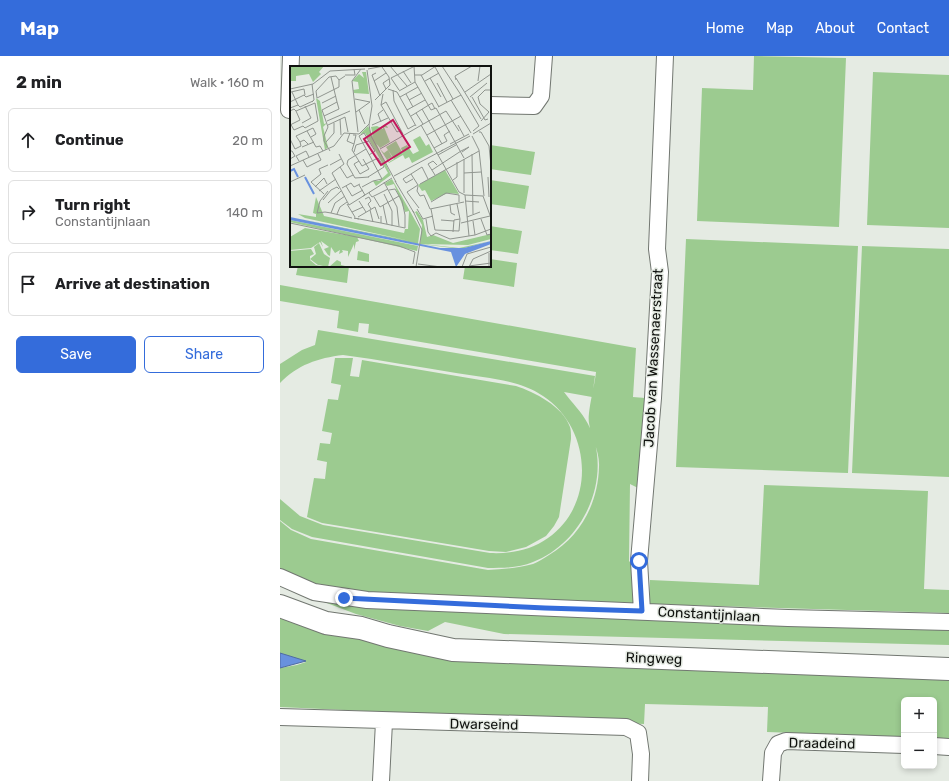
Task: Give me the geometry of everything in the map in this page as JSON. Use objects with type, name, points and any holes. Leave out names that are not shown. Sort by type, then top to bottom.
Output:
[{"type":"main road","name":"Ringweg","points":[[280,592],[330,612],[361,628]]},
{"type":"main road","name":"Ringweg","points":[[280,606],[326,623],[361,628],[388,636],[453,650],[949,669]]},
{"type":"street","points":[[290,66],[291,56]]},
{"type":"street","points":[[491,105],[534,106],[541,96],[544,56]]},
{"type":"street","name":"Jacob van Wassenaerstraat","points":[[642,611],[639,561],[653,398],[660,272],[657,250],[665,56]]},
{"type":"street","points":[[287,110],[290,70]]},
{"type":"street","name":"Constantijnlaan","points":[[280,577],[314,592],[367,600],[788,618],[949,622]]},
{"type":"street","name":"Dwarseind","points":[[280,717],[384,722],[626,727],[638,733],[641,754],[640,781]]},
{"type":"street","points":[[381,781],[384,722]]},
{"type":"street","name":"Draadeind","points":[[771,781],[773,753],[778,744],[786,741],[901,745]]},
{"type":"street","points":[[937,746],[949,747]]},
{"type":"green space","points":[[754,56],[846,58],[839,227],[697,221],[702,88],[753,90]]},
{"type":"green space","points":[[873,72],[949,75],[949,228],[867,225]]},
{"type":"green space","points":[[491,145],[535,152],[531,175],[491,169]]},
{"type":"green space","points":[[491,180],[529,186],[525,209],[491,204]]},
{"type":"green space","points":[[491,226],[522,231],[518,254],[491,250]]},
{"type":"green space","points":[[686,239],[858,246],[848,473],[676,467]]},
{"type":"green space","points":[[862,246],[949,249],[949,477],[852,473]]},
{"type":"green space","points":[[491,259],[517,263],[514,287],[463,279],[465,267],[491,267]]},
{"type":"green space","points":[[298,267],[349,267],[347,283],[296,275]]},
{"type":"green space","points":[[280,285],[636,348],[633,397],[645,398],[640,489],[630,484],[629,561],[632,564],[636,603],[336,592],[280,571],[280,521],[291,530],[311,539],[488,570],[533,564],[560,547],[579,528],[586,517],[595,493],[598,480],[599,461],[590,429],[589,418],[596,372],[368,333],[369,324],[359,323],[358,332],[337,328],[339,311],[280,301]]},
{"type":"green space","points":[[318,330],[595,376],[592,397],[564,392],[588,424],[595,444],[598,464],[596,485],[590,505],[580,523],[567,539],[551,552],[533,562],[517,567],[499,568],[488,568],[312,537],[292,529],[280,520],[280,499],[300,516],[323,525],[490,553],[513,552],[535,546],[548,538],[564,523],[575,506],[581,486],[582,466],[579,446],[571,426],[559,410],[543,396],[523,386],[490,378],[343,355],[308,363],[294,371],[280,383],[280,364],[302,350],[315,345]]},
{"type":"green space","points":[[335,358],[353,358],[350,376],[359,377],[362,360],[516,386],[539,396],[555,406],[566,419],[570,428],[571,439],[559,517],[546,536],[526,547],[506,552],[489,551],[322,523],[307,517],[314,478],[325,479],[327,462],[317,460],[320,443],[330,444],[332,433],[322,431],[328,399],[338,400],[341,385],[331,383]]},
{"type":"green space","points":[[764,485],[928,491],[924,589],[949,590],[949,613],[649,604],[650,580],[759,585]]},
{"type":"green space","points":[[316,599],[348,606],[949,628],[949,645],[504,634],[445,622],[428,631],[400,626],[356,614]]},
{"type":"green space","points":[[280,609],[350,635],[949,674],[949,738],[937,738],[937,697],[901,697],[901,737],[767,732],[768,707],[645,704],[644,724],[280,707],[280,668],[306,662],[280,653]]},
{"type":"water","points":[[280,653],[306,661],[280,668]]},
{"type":"route","points":[[344,598],[545,608],[642,611],[639,561]]}]
